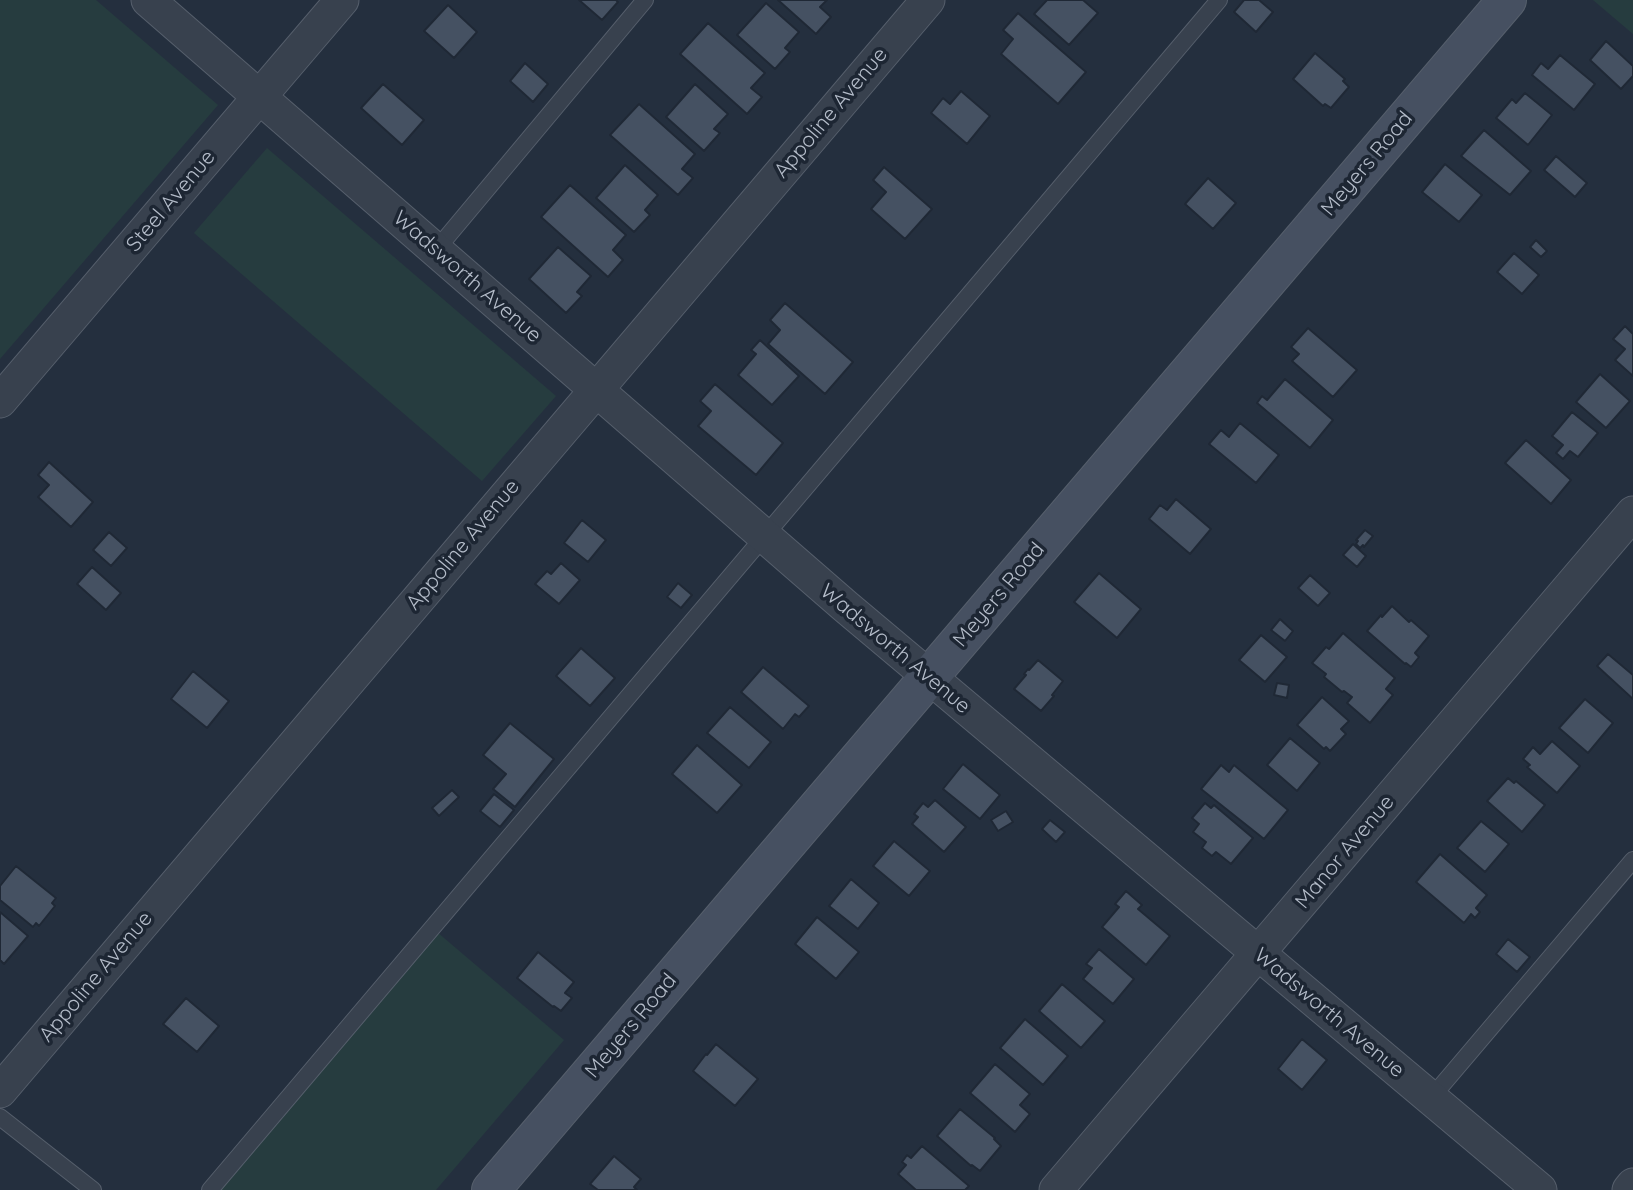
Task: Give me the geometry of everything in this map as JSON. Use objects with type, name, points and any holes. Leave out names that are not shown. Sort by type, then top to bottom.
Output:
[{"type":"street","name":"Wadsworth Avenue","points":[[148,0],[764,536],[1540,1190]]},
{"type":"street","name":"Steel Avenue","points":[[0,401],[342,0]]},
{"type":"street","name":"Appoline Avenue","points":[[0,1091],[928,0]]},
{"type":"street","name":"Meyers Road","points":[[491,1190],[1507,0]]},
{"type":"street","name":"Manor Avenue","points":[[1056,1190],[1633,513]]},
{"type":"street","points":[[1629,1190],[1633,1185]]},
{"type":"lane","points":[[436,250],[645,0]]},
{"type":"lane","points":[[210,1190],[1219,0]]},
{"type":"lane","points":[[1431,1098],[1633,860]]},
{"type":"lane","points":[[0,1117],[93,1190]]},
{"type":"green space","points":[[0,0],[96,0],[218,105],[0,359]]},
{"type":"green space","points":[[1593,0],[1633,0],[1633,34]]},
{"type":"green space","points":[[267,148],[556,396],[482,481],[194,233]]},
{"type":"green space","points":[[437,932],[564,1040],[436,1190],[218,1190]]},
{"type":"building","points":[[579,0],[616,0],[618,2],[602,20]]},
{"type":"building","points":[[778,0],[827,0],[820,7],[831,17],[816,34]]},
{"type":"building","points":[[1047,0],[1083,0],[1098,13],[1069,45],[1034,14]]},
{"type":"building","points":[[1244,0],[1259,0],[1273,12],[1256,32],[1234,12]]},
{"type":"building","points":[[766,3],[799,32],[785,48],[790,52],[775,69],[737,35]]},
{"type":"building","points":[[448,5],[477,32],[454,58],[424,31]]},
{"type":"building","points":[[1018,13],[1086,72],[1058,104],[1001,54],[1013,39],[1003,30]]},
{"type":"building","points":[[708,23],[765,73],[751,88],[762,97],[747,114],[680,54]]},
{"type":"building","points":[[1606,41],[1633,66],[1633,76],[1621,89],[1590,60]]},
{"type":"building","points":[[1315,53],[1345,79],[1343,81],[1349,87],[1331,108],[1325,104],[1323,106],[1293,79]]},
{"type":"building","points":[[1560,55],[1595,84],[1574,110],[1532,75],[1541,63],[1548,69]]},
{"type":"building","points":[[525,63],[548,84],[533,102],[510,81]]},
{"type":"building","points":[[383,84],[424,120],[402,145],[361,108]]},
{"type":"building","points":[[695,84],[728,114],[714,129],[720,133],[704,151],[666,117]]},
{"type":"building","points":[[961,91],[990,116],[967,144],[931,113],[943,98],[950,104]]},
{"type":"building","points":[[1525,93],[1552,115],[1528,145],[1496,118],[1512,99],[1516,103]]},
{"type":"building","points":[[639,104],[695,154],[682,169],[693,178],[678,195],[610,135]]},
{"type":"building","points":[[1484,130],[1531,171],[1510,195],[1461,156]]},
{"type":"building","points":[[1556,156],[1587,183],[1575,197],[1544,170]]},
{"type":"building","points":[[1445,164],[1482,195],[1459,222],[1422,192]]},
{"type":"building","points":[[625,165],[658,195],[645,210],[650,215],[634,232],[596,198]]},
{"type":"building","points":[[884,167],[932,209],[905,239],[871,209],[886,192],[873,180]]},
{"type":"building","points":[[1208,178],[1236,203],[1213,229],[1185,204]]},
{"type":"building","points":[[570,185],[626,235],[613,250],[623,260],[608,277],[541,217]]},
{"type":"building","points":[[1536,240],[1547,251],[1541,257],[1530,247]]},
{"type":"building","points":[[558,247],[591,276],[577,292],[582,296],[566,313],[529,279]]},
{"type":"building","points":[[1514,253],[1539,275],[1522,294],[1497,272]]},
{"type":"building","points":[[785,303],[853,362],[825,394],[768,344],[780,330],[770,320]]},
{"type":"building","points":[[1625,326],[1633,334],[1633,376],[1615,360],[1625,349],[1613,339]]},
{"type":"building","points":[[1308,328],[1357,370],[1333,397],[1292,361],[1299,354],[1291,347]]},
{"type":"building","points":[[760,340],[799,376],[772,405],[738,375],[756,354],[751,350]]},
{"type":"building","points":[[1600,374],[1630,401],[1606,428],[1576,402]]},
{"type":"building","points":[[1285,379],[1333,420],[1310,448],[1257,403],[1262,396],[1267,400]]},
{"type":"building","points":[[715,384],[783,443],[756,475],[698,426],[711,411],[700,401]]},
{"type":"building","points":[[1572,412],[1598,433],[1578,457],[1570,451],[1563,459],[1556,453],[1563,445],[1552,436]]},
{"type":"building","points":[[1240,423],[1279,455],[1256,483],[1209,444],[1221,430],[1229,437]]},
{"type":"building","points":[[1526,440],[1571,480],[1551,504],[1505,463]]},
{"type":"building","points":[[49,462],[93,502],[71,527],[38,497],[49,485],[38,475]]},
{"type":"building","points":[[1176,499],[1211,529],[1190,554],[1149,519],[1160,505],[1167,510]]},
{"type":"building","points":[[582,520],[606,540],[588,562],[564,543]]},
{"type":"building","points":[[1365,530],[1373,536],[1360,548],[1356,540]]},
{"type":"building","points":[[109,532],[127,548],[111,566],[93,550]]},
{"type":"building","points":[[1353,544],[1366,556],[1357,567],[1343,555]]},
{"type":"building","points":[[561,563],[580,580],[559,604],[535,584],[547,571],[551,574]]},
{"type":"building","points":[[92,567],[121,593],[106,610],[77,584]]},
{"type":"building","points":[[1099,573],[1141,609],[1117,638],[1074,602]]},
{"type":"building","points":[[1310,575],[1330,593],[1318,606],[1298,588]]},
{"type":"building","points":[[678,583],[692,595],[681,608],[667,597]]},
{"type":"building","points":[[1392,606],[1429,636],[1415,653],[1419,657],[1411,667],[1367,631]]},
{"type":"building","points":[[1280,619],[1293,631],[1285,641],[1271,630]]},
{"type":"building","points":[[1343,633],[1395,678],[1386,689],[1393,695],[1370,723],[1347,703],[1352,697],[1324,677],[1326,674],[1312,663]]},
{"type":"building","points":[[1261,635],[1287,657],[1265,682],[1239,660]]},
{"type":"building","points":[[581,648],[615,678],[590,706],[556,676]]},
{"type":"building","points":[[1608,654],[1633,675],[1633,699],[1597,666]]},
{"type":"building","points":[[1038,660],[1063,681],[1041,711],[1014,689]]},
{"type":"building","points":[[763,667],[809,706],[799,717],[795,714],[783,729],[741,692]]},
{"type":"building","points":[[193,671],[229,701],[207,728],[171,699]]},
{"type":"building","points":[[1277,683],[1289,685],[1287,698],[1274,695]]},
{"type":"building","points":[[1322,697],[1349,721],[1341,729],[1346,734],[1330,751],[1326,747],[1324,749],[1297,725]]},
{"type":"building","points":[[1585,699],[1613,723],[1588,753],[1559,728]]},
{"type":"building","points":[[730,707],[771,742],[749,768],[707,733]]},
{"type":"building","points":[[510,723],[554,759],[515,807],[493,789],[506,774],[483,755]]},
{"type":"building","points":[[1290,738],[1320,763],[1297,791],[1267,765]]},
{"type":"building","points":[[1552,741],[1580,766],[1557,793],[1527,767],[1530,765],[1523,759],[1533,747],[1540,754]]},
{"type":"building","points":[[697,745],[742,785],[717,813],[672,774]]},
{"type":"building","points":[[963,764],[1000,795],[980,819],[943,789]]},
{"type":"building","points":[[1221,765],[1229,772],[1234,765],[1288,810],[1264,839],[1201,789]]},
{"type":"building","points":[[1508,778],[1514,783],[1516,781],[1545,805],[1522,832],[1487,801]]},
{"type":"building","points":[[452,790],[459,797],[439,816],[432,808]]},
{"type":"building","points":[[494,794],[514,810],[500,827],[480,811]]},
{"type":"building","points":[[935,800],[966,827],[944,852],[912,824],[918,817],[914,814],[923,803],[928,807]]},
{"type":"building","points":[[1205,803],[1211,808],[1214,805],[1253,838],[1231,864],[1216,852],[1212,856],[1202,848],[1206,842],[1193,832],[1199,824],[1192,818]]},
{"type":"building","points":[[1006,811],[1013,822],[998,831],[991,820]]},
{"type":"building","points":[[1050,820],[1065,832],[1056,842],[1042,829]]},
{"type":"building","points":[[1481,821],[1509,844],[1485,872],[1457,848]]},
{"type":"building","points":[[894,841],[930,871],[909,896],[873,866]]},
{"type":"building","points":[[1440,854],[1487,895],[1476,908],[1480,912],[1475,918],[1471,914],[1464,923],[1416,882]]},
{"type":"building","points":[[16,866],[56,898],[52,903],[55,906],[39,926],[36,923],[33,927],[0,900],[0,886]]},
{"type":"building","points":[[851,879],[879,903],[858,929],[829,906]]},
{"type":"building","points":[[1126,891],[1142,905],[1138,909],[1170,936],[1146,965],[1102,927],[1119,907],[1115,904]]},
{"type":"building","points":[[0,912],[28,936],[4,964],[0,960]]},
{"type":"building","points":[[817,917],[859,952],[836,979],[795,944]]},
{"type":"building","points":[[1508,939],[1530,957],[1517,972],[1496,954]]},
{"type":"building","points":[[1099,949],[1134,979],[1113,1004],[1083,979],[1092,968],[1086,964]]},
{"type":"building","points":[[538,952],[574,982],[565,993],[572,998],[561,1011],[517,978]]},
{"type":"building","points":[[1062,984],[1105,1021],[1081,1048],[1039,1011]]},
{"type":"building","points":[[186,998],[219,1026],[197,1052],[163,1024]]},
{"type":"building","points":[[1025,1019],[1068,1056],[1043,1085],[1000,1048]]},
{"type":"building","points":[[1302,1039],[1327,1060],[1302,1090],[1278,1069]]},
{"type":"building","points":[[716,1044],[758,1079],[735,1106],[693,1071]]},
{"type":"building","points":[[995,1064],[1030,1094],[1020,1105],[1030,1114],[1015,1132],[970,1093]]},
{"type":"building","points":[[960,1109],[1001,1146],[980,1171],[937,1136]]},
{"type":"building","points":[[922,1146],[969,1186],[965,1190],[916,1190],[898,1174],[906,1165],[902,1162],[907,1155],[911,1158]]},
{"type":"building","points":[[614,1156],[641,1179],[634,1187],[637,1190],[598,1190],[590,1184]]}]
